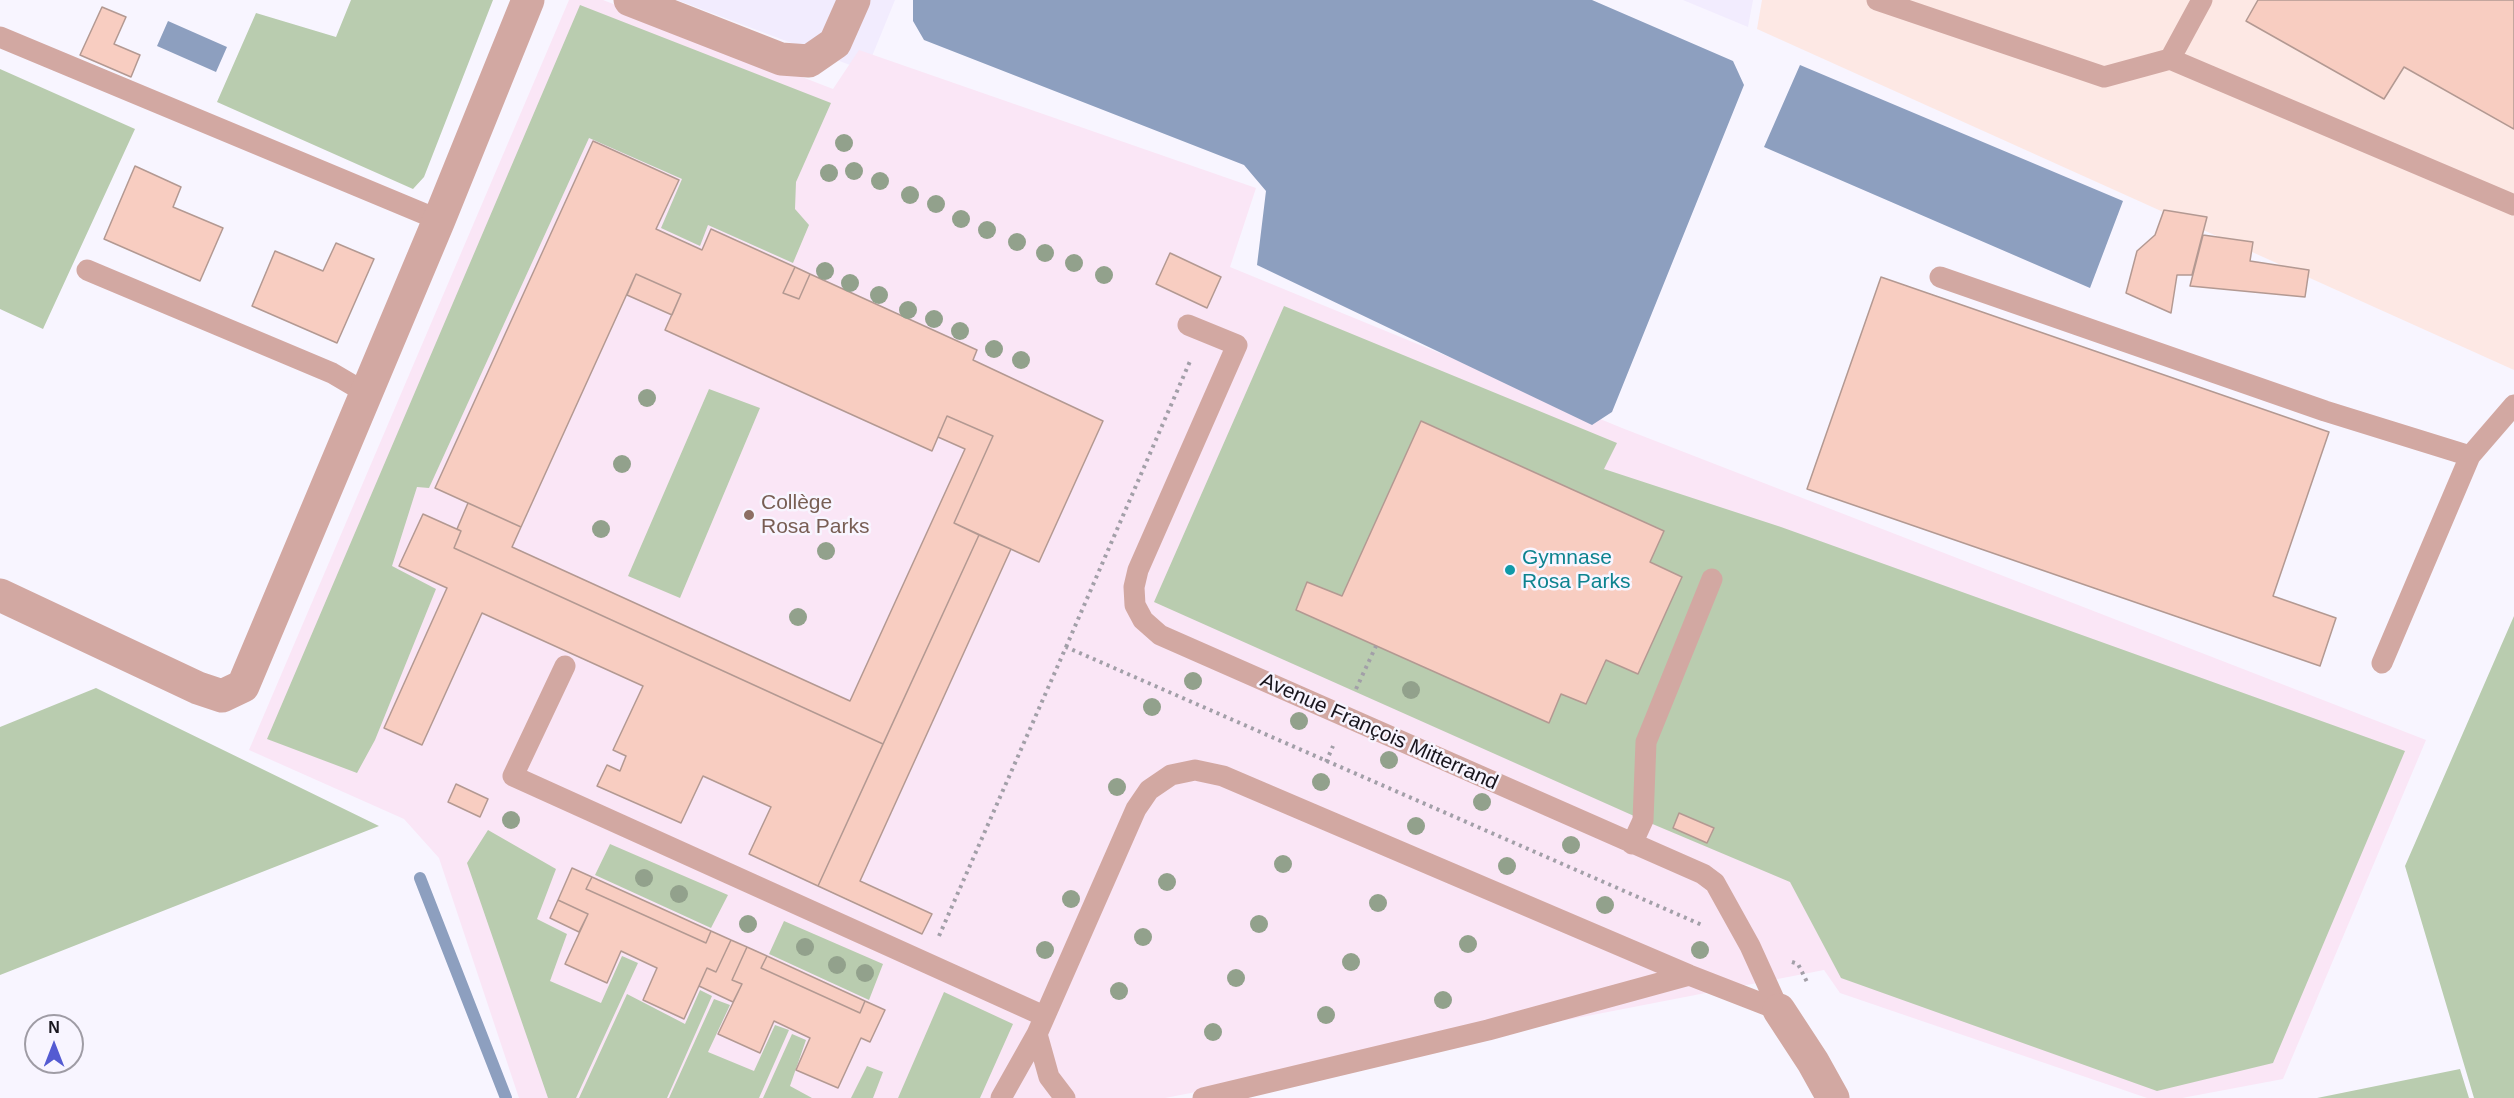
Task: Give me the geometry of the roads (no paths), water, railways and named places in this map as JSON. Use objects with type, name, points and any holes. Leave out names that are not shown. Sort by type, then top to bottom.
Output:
[{"type":"street","points":[[0,595],[198,688],[222,696],[243,686],[439,220],[528,0]]},
{"type":"street","points":[[630,0],[781,59],[809,61],[835,43],[854,0]]},
{"type":"street","name":"Avenue François Mitterrand","points":[[1779,1010],[1814,1062],[1833,1098]]},
{"type":"lane","points":[[1877,0],[2104,77],[2170,59],[2514,205]]},
{"type":"lane","points":[[2170,59],[2202,0]]},
{"type":"lane","points":[[0,37],[439,220]]},
{"type":"lane","points":[[87,270],[332,373],[366,393]]},
{"type":"lane","points":[[1940,277],[2325,411],[2470,456]]},
{"type":"lane","name":"Avenue François Mitterrand","points":[[1188,325],[1237,345],[1138,570],[1134,587],[1135,605],[1143,621],[1160,635],[1702,874],[1715,883],[1750,946],[1779,1010]]},
{"type":"lane","points":[[2382,663],[2470,456],[2514,405]]},
{"type":"lane","points":[[1632,844],[1643,820],[1646,742],[1712,579]]},
{"type":"lane","points":[[565,666],[513,776],[1040,1025]]},
{"type":"lane","points":[[1001,1098],[1040,1025],[1136,809],[1149,790],[1171,775],[1195,770],[1223,776],[1689,975],[1779,1010]]},
{"type":"lane","points":[[1203,1098],[1488,1030],[1689,975]]},
{"type":"lane","points":[[1040,1025],[1049,1077],[1065,1098]]},
{"type":"water","points":[[913,0],[1592,0],[1733,61],[1744,85],[1612,412],[1592,425],[1257,265],[1266,191],[1244,165],[924,40],[913,21]]},
{"type":"water","points":[[168,21],[227,47],[216,72],[157,46]]},
{"type":"water","points":[[1800,65],[2123,201],[2090,288],[1764,147]]},
{"type":"waterway","points":[[420,878],[506,1098]]},
{"type":"place","name":"Collège Rosa Parks","points":[[749,515]]},
{"type":"place","name":"Gymnase Rosa Parks","points":[[1510,570]]}]
